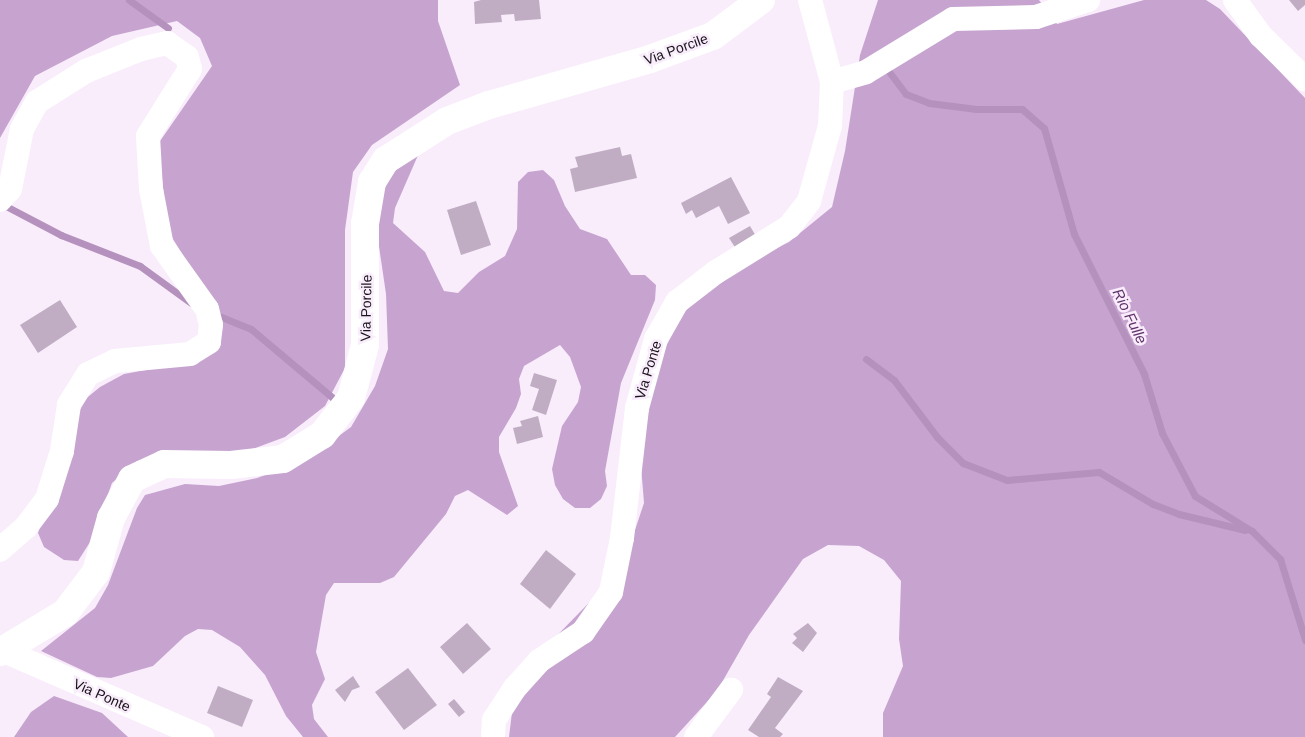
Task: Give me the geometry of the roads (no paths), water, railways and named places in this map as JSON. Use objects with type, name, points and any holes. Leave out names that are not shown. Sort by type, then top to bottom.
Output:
[{"type":"street","name":"Via Porcile","points":[[2,651],[64,613],[96,572],[111,518],[132,479],[164,464],[231,465],[283,459],[322,435],[340,413],[351,398],[366,345],[366,224],[372,182],[386,160],[403,146],[456,118],[489,105],[650,59],[713,36],[761,0]]},
{"type":"street","name":"Via Ponte","points":[[493,737],[494,720],[514,688],[539,661],[583,632],[611,592],[622,538],[637,408],[656,339],[677,302],[716,272],[789,227],[809,201],[830,126],[832,82],[810,0]]},
{"type":"street","points":[[832,82],[866,72],[953,19],[1036,17],[1088,0]]},
{"type":"street","points":[[1235,0],[1261,36],[1305,79]]},
{"type":"street","points":[[0,200],[10,189],[22,129],[37,102],[86,71],[141,49],[167,43],[187,57],[190,69],[148,136],[151,189],[162,246],[207,309],[211,326],[209,342],[190,354],[115,361],[88,374],[69,405],[62,451],[47,499],[26,527],[0,550]]},
{"type":"street","name":"Via Ponte","points":[[2,651],[202,737]]},
{"type":"street","points":[[696,737],[731,690]]},
{"type":"street","points":[[136,710],[155,737]]},
{"type":"waterway","points":[[129,0],[168,28]]},
{"type":"waterway","name":"Rio Fulle","points":[[890,73],[906,94],[929,103],[977,109],[1022,109],[1044,128],[1074,234],[1144,374],[1162,433],[1195,496],[1252,531],[1280,559],[1305,640]]},
{"type":"waterway","points":[[2,204],[61,235],[140,266],[191,303]]},
{"type":"waterway","points":[[214,314],[251,329],[340,404]]},
{"type":"waterway","points":[[866,359],[894,380],[937,437],[963,463],[1007,480],[1099,472],[1153,504],[1179,514],[1245,530]]}]
